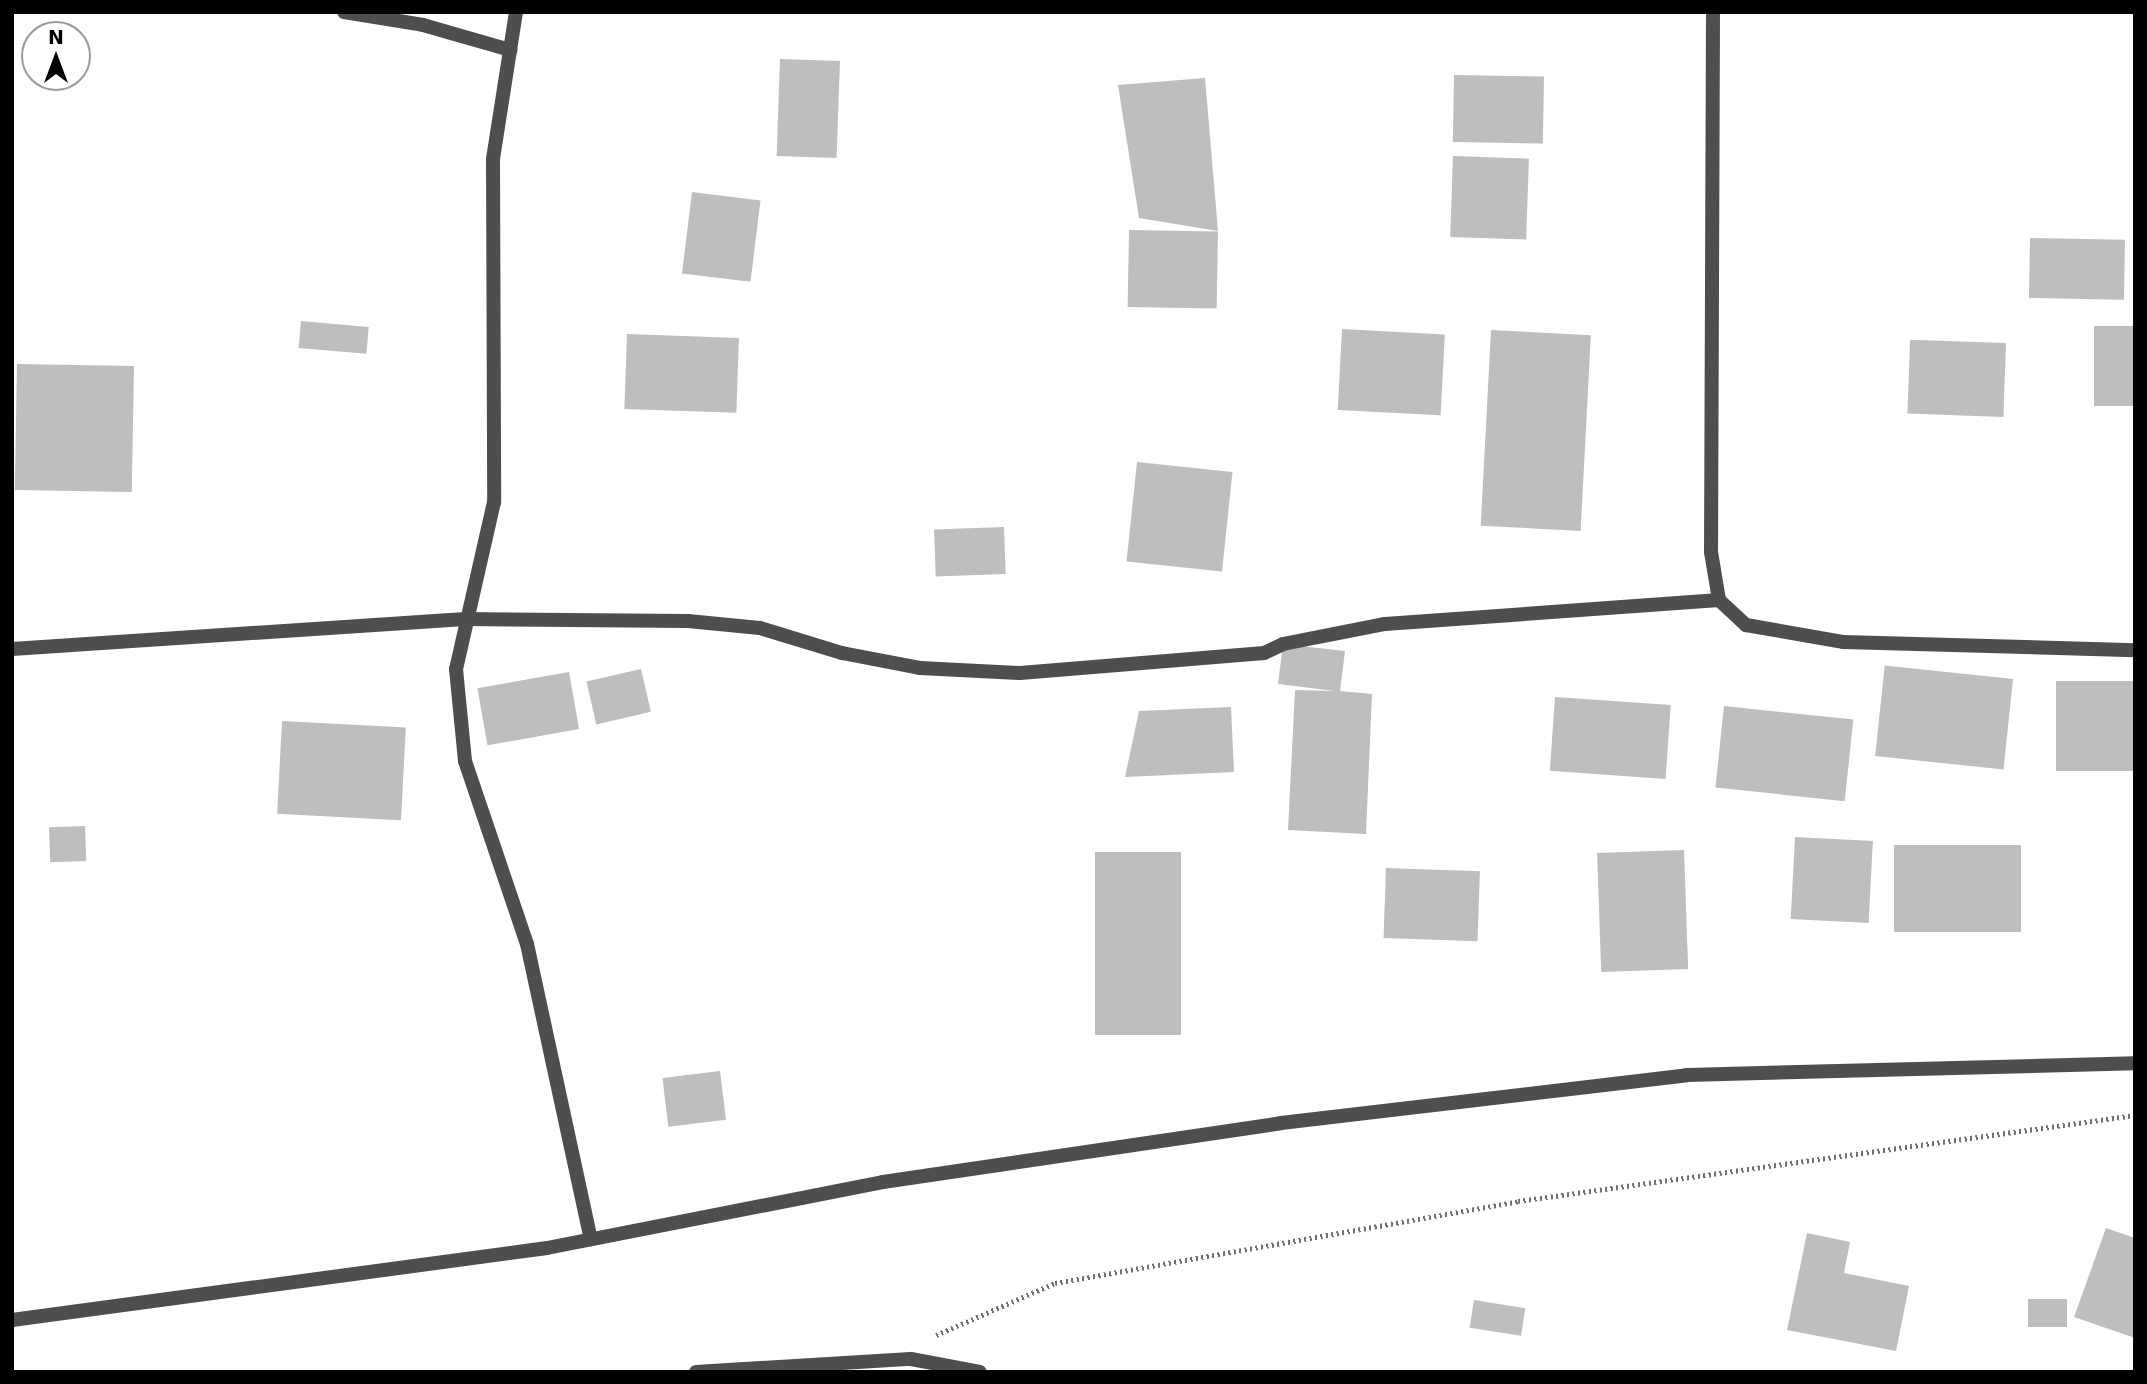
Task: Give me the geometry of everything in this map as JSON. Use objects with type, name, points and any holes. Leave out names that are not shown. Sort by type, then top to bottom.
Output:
[{"type":"street","points":[[344,12],[423,25],[510,50]]},
{"type":"street","points":[[516,12],[493,159],[494,502],[465,619],[456,669],[465,761],[527,944],[591,1239]]},
{"type":"street","points":[[1713,12],[1711,552],[1719,600],[1746,625],[1843,642],[2135,650]]},
{"type":"street","points":[[12,649],[465,619],[688,621],[760,628],[842,653],[920,668],[1020,673],[1265,653],[1283,644],[1385,624],[1719,600]]},
{"type":"street","points":[[12,1320],[591,1239],[883,1182],[1282,1124],[1687,1075],[2135,1062]]},
{"type":"street","points":[[696,1372],[911,1359],[980,1372]]},
{"type":"path","points":[[932,1337],[1055,1283],[1518,1201],[2135,1115]]},
{"type":"building","points":[[780,59],[840,61],[837,158],[777,156]]},
{"type":"building","points":[[1454,75],[1544,77],[1543,144],[1453,142]]},
{"type":"building","points":[[1205,78],[1218,231],[1139,218],[1118,85]]},
{"type":"building","points":[[1453,156],[1529,159],[1526,240],[1450,237]]},
{"type":"building","points":[[692,192],[760,200],[750,282],[682,273]]},
{"type":"building","points":[[1129,230],[1218,232],[1217,309],[1128,307]]},
{"type":"building","points":[[2030,238],[2125,240],[2124,300],[2029,298]]},
{"type":"building","points":[[301,321],[369,327],[366,354],[299,348]]},
{"type":"building","points":[[2094,326],[2135,326],[2135,406],[2094,406]]},
{"type":"building","points":[[1342,329],[1445,334],[1441,415],[1338,410]]},
{"type":"building","points":[[1491,330],[1591,335],[1581,531],[1481,526]]},
{"type":"building","points":[[627,334],[739,338],[736,413],[624,409]]},
{"type":"building","points":[[1910,340],[2006,343],[2003,417],[1907,414]]},
{"type":"building","points":[[17,364],[134,366],[132,492],[15,490]]},
{"type":"building","points":[[1137,462],[1232,472],[1222,571],[1127,561]]},
{"type":"building","points":[[1004,527],[1006,574],[936,576],[934,529]]},
{"type":"building","points":[[1283,644],[1345,651],[1340,691],[1372,694],[1366,834],[1288,830],[1295,690],[1335,691],[1278,684]]},
{"type":"building","points":[[1885,666],[2013,679],[2003,770],[1875,756]]},
{"type":"building","points":[[641,669],[651,712],[596,724],[586,682]]},
{"type":"building","points":[[569,672],[579,729],[487,745],[477,688]]},
{"type":"building","points":[[2056,681],[2135,681],[2135,771],[2056,771]]},
{"type":"building","points":[[1555,697],[1671,705],[1666,779],[1550,771]]},
{"type":"building","points":[[1724,706],[1853,720],[1845,801],[1715,788]]},
{"type":"building","points":[[1231,707],[1234,772],[1125,777],[1139,711]]},
{"type":"building","points":[[282,721],[406,727],[401,820],[277,814]]},
{"type":"building","points":[[85,826],[86,861],[50,862],[49,827]]},
{"type":"building","points":[[1795,837],[1873,841],[1869,923],[1791,919]]},
{"type":"building","points":[[1894,845],[2021,845],[2021,932],[1894,932]]},
{"type":"building","points":[[1684,850],[1688,969],[1601,972],[1597,853]]},
{"type":"building","points":[[1095,852],[1181,852],[1181,1035],[1095,1035]]},
{"type":"building","points":[[1386,868],[1480,871],[1477,941],[1384,938]]},
{"type":"building","points":[[720,1071],[726,1120],[668,1127],[662,1078]]},
{"type":"building","points":[[2106,1228],[2135,1238],[2135,1338],[2074,1317]]},
{"type":"building","points":[[1807,1233],[1850,1242],[1844,1273],[1909,1286],[1896,1351],[1787,1330]]},
{"type":"building","points":[[2028,1299],[2067,1299],[2067,1327],[2028,1327]]},
{"type":"building","points":[[1474,1300],[1525,1308],[1521,1336],[1470,1328]]}]
